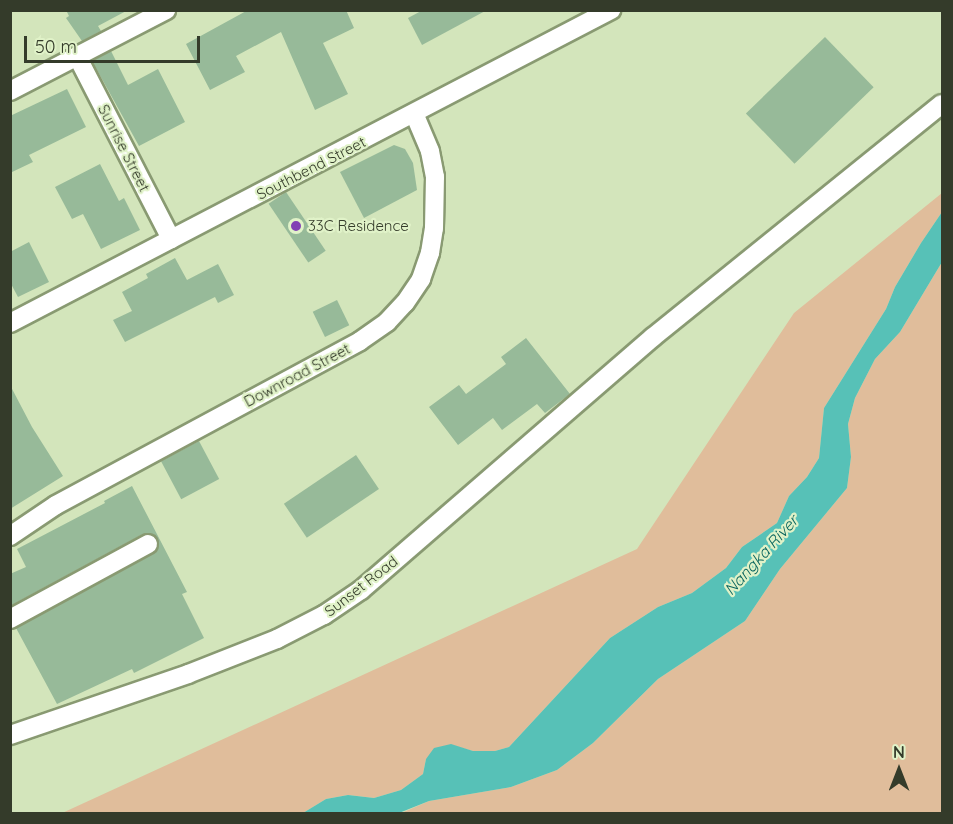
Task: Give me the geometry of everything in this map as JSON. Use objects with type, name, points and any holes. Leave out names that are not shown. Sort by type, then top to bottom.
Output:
[{"type":"street","points":[[10,91],[166,10]]},
{"type":"street","name":"Southbend Street","points":[[10,322],[415,115],[610,10]]},
{"type":"street","name":"Sunrise Street","points":[[77,56],[171,239]]},
{"type":"street","name":"Sunset Road","points":[[10,735],[188,674],[277,639],[324,615],[361,590],[653,337],[942,104]]},
{"type":"street","name":"Downroad Street","points":[[10,536],[56,505],[360,341],[393,316],[422,279],[430,253],[434,228],[435,177],[430,151],[415,115]]},
{"type":"street","points":[[10,620],[148,544]]},
{"type":"shaded area","points":[[942,193],[942,212],[895,287],[886,309],[824,408],[819,458],[807,477],[789,496],[777,523],[742,547],[726,568],[692,593],[658,607],[610,638],[509,747],[495,751],[473,751],[451,745],[426,759],[423,774],[401,790],[374,798],[348,795],[326,799],[303,813],[60,814],[637,549],[794,313]]},
{"type":"shaded area","points":[[942,262],[942,813],[399,814],[429,801],[511,787],[557,770],[593,743],[658,679],[745,621],[780,569],[847,488],[851,457],[848,424],[855,398],[875,359],[900,332]]},
{"type":"water","name":"Nangka River","points":[[942,212],[942,262],[900,332],[875,359],[855,398],[848,424],[851,457],[847,488],[780,569],[745,621],[658,679],[593,743],[557,770],[511,787],[429,801],[399,813],[303,813],[326,799],[348,795],[374,798],[401,790],[423,774],[426,759],[434,748],[451,744],[473,751],[495,751],[509,747],[610,638],[658,607],[692,593],[726,568],[742,547],[777,523],[789,496],[807,477],[819,458],[824,408],[886,309],[895,287]]},
{"type":"building","points":[[66,10],[128,10],[98,26],[101,31],[82,41],[66,18],[69,16]]},
{"type":"building","points":[[248,10],[346,10],[354,28],[323,43],[348,94],[315,110],[281,32],[236,56],[245,72],[210,90],[186,44]]},
{"type":"building","points":[[423,10],[487,10],[422,45],[408,18]]},
{"type":"building","points":[[825,37],[874,87],[794,164],[746,113]]},
{"type":"building","points":[[111,51],[128,85],[158,69],[185,122],[139,146],[92,61]]},
{"type":"building","points":[[67,89],[86,127],[29,155],[33,162],[10,173],[10,116]]},
{"type":"building","points":[[394,145],[405,149],[413,163],[417,190],[364,218],[340,172]]},
{"type":"building","points":[[100,164],[119,201],[124,198],[140,230],[101,249],[83,214],[72,219],[55,187]]},
{"type":"building","name":"33C Residence","points":[[286,192],[326,251],[308,263],[269,204]]},
{"type":"building","points":[[29,242],[49,282],[18,297],[10,282],[10,252]]},
{"type":"building","points":[[175,258],[187,280],[218,264],[234,295],[218,303],[215,297],[125,342],[113,320],[132,311],[122,292],[148,278],[146,274]]},
{"type":"building","points":[[337,300],[349,325],[325,337],[313,312]]},
{"type":"building","points":[[526,338],[570,394],[545,413],[537,404],[502,430],[493,418],[458,445],[429,407],[459,385],[466,394],[506,364],[501,357]]},
{"type":"building","points":[[10,385],[32,427],[63,476],[10,509]]},
{"type":"building","points":[[199,441],[219,479],[181,499],[161,461]]},
{"type":"building","points":[[356,455],[379,489],[307,538],[284,504]]},
{"type":"building","points":[[132,486],[187,592],[182,594],[204,638],[134,673],[132,669],[57,704],[16,628],[153,554],[158,549],[158,539],[153,534],[143,534],[10,606],[10,574],[26,567],[17,549],[105,503],[104,501]]},
{"type":"place","name":"33C Residence","points":[[296,226]]}]
